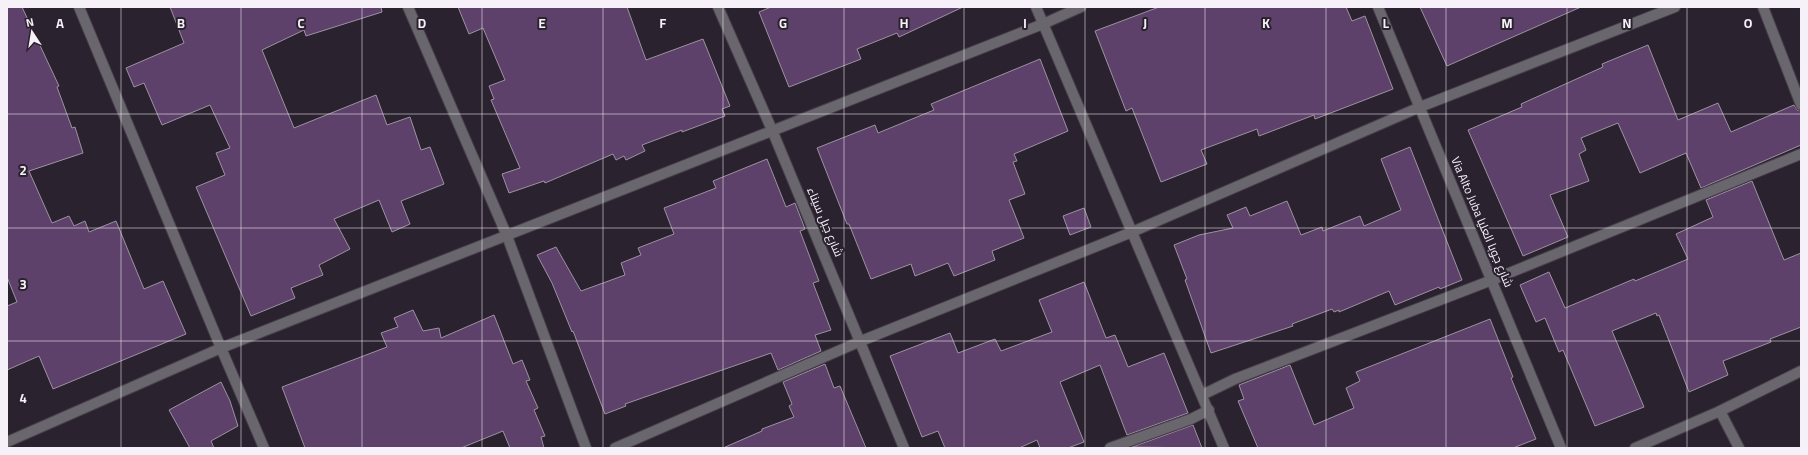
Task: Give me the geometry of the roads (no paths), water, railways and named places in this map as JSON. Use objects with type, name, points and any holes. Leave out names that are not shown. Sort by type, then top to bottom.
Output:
[{"type":"street","points":[[79,7],[264,448]]},
{"type":"street","points":[[408,7],[507,236],[586,448]]},
{"type":"street","name":"شارع جبل سيناء","points":[[718,7],[772,130],[861,341],[904,448]]},
{"type":"street","points":[[1036,7],[1224,448]]},
{"type":"street","points":[[7,442],[221,348],[1043,24],[1081,7]]},
{"type":"street","name":"Via Alto Juba شارع جوبا العليا","points":[[1378,7],[1561,448]]},
{"type":"street","points":[[615,448],[861,341],[1132,232],[1420,107],[1675,7]]},
{"type":"street","points":[[1763,7],[1801,105]]},
{"type":"street","points":[[1202,395],[1235,379],[1492,280],[1801,154]]},
{"type":"street","points":[[1635,448],[1720,411],[1801,370]]},
{"type":"street","points":[[1110,448],[1191,419],[1209,410]]},
{"type":"street","points":[[1720,411],[1739,448]]}]
